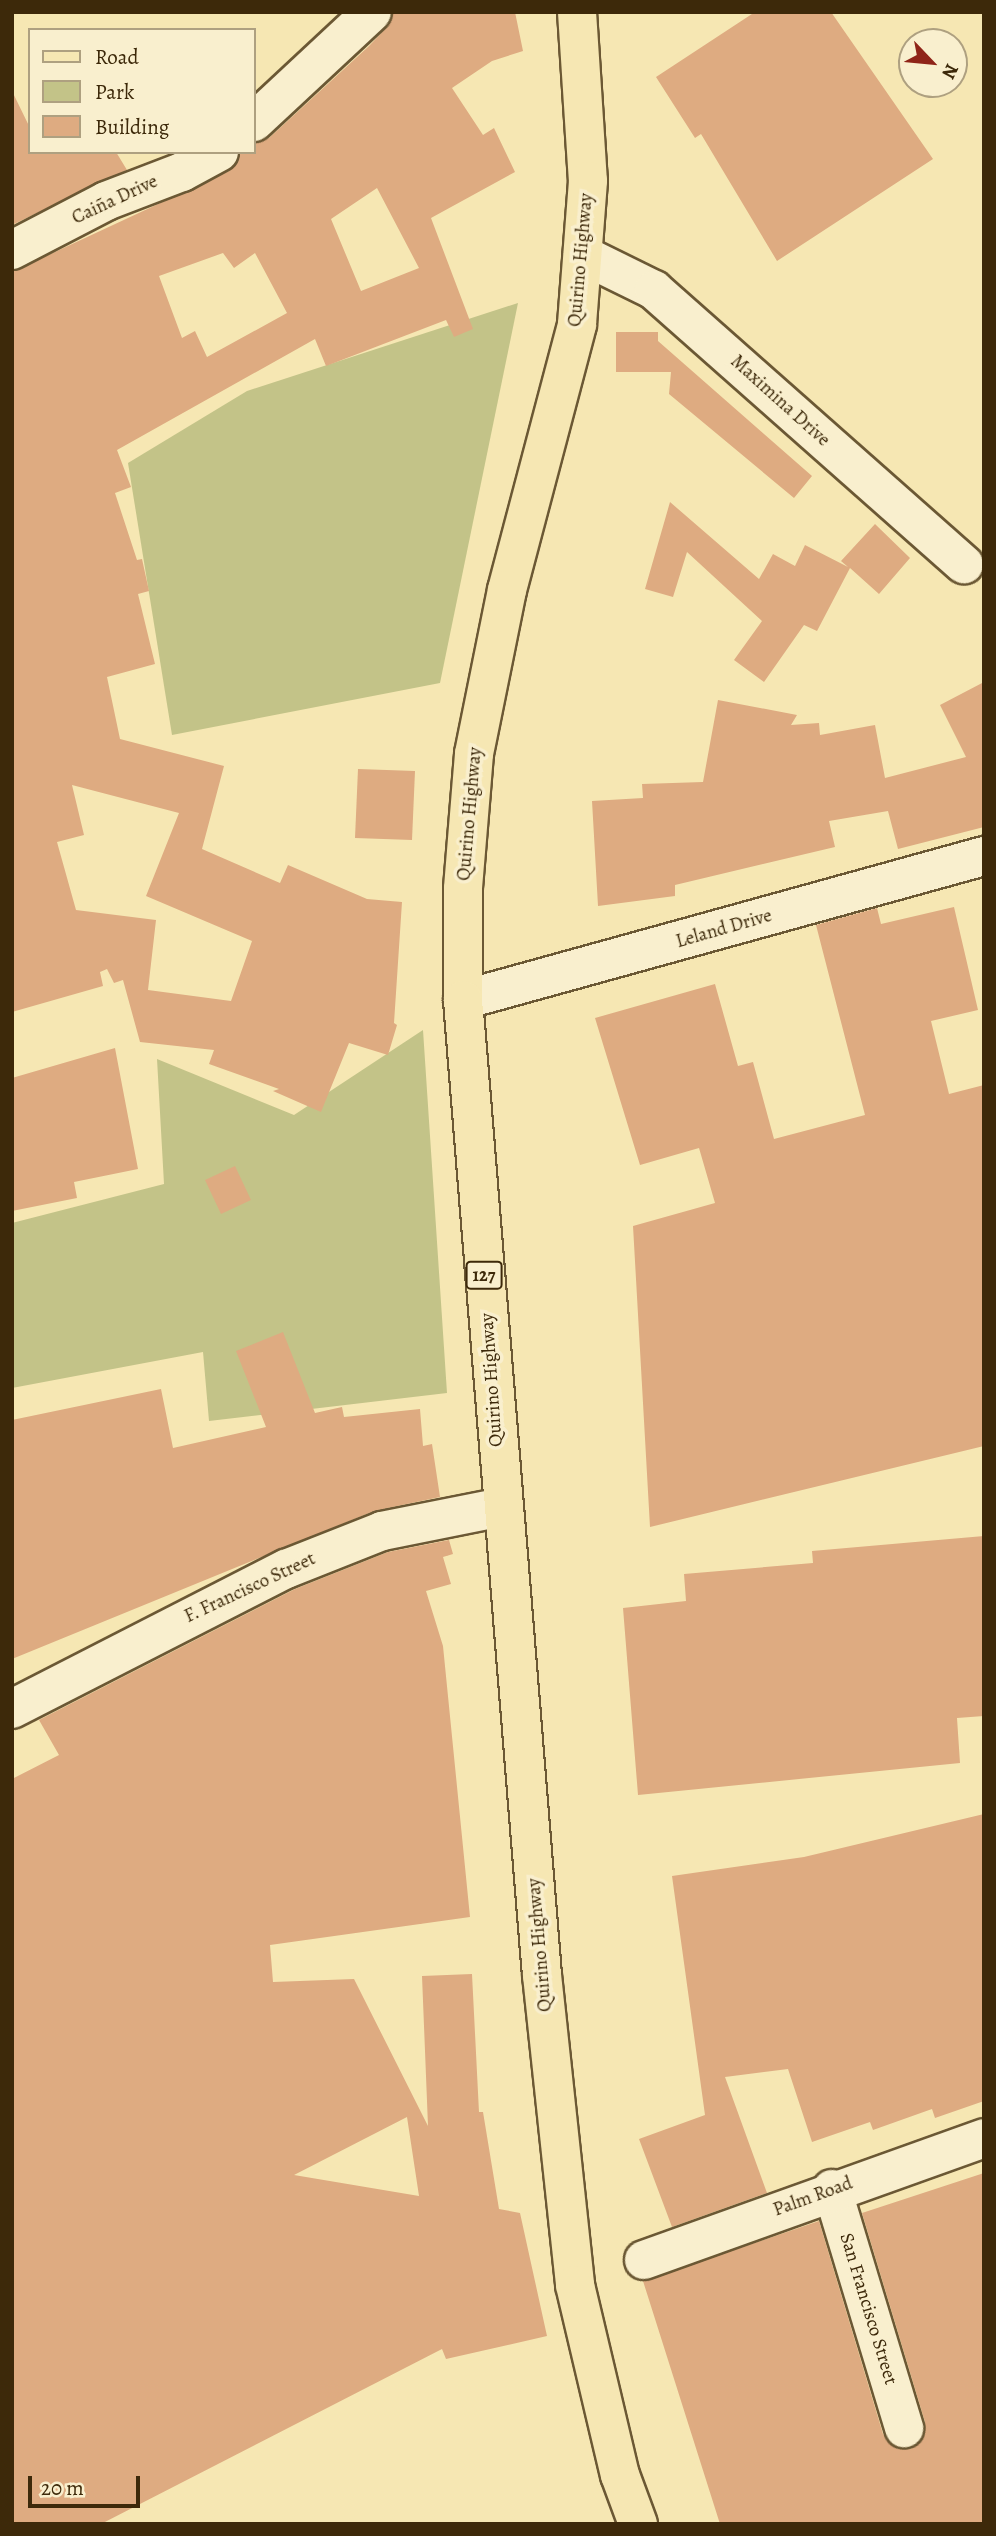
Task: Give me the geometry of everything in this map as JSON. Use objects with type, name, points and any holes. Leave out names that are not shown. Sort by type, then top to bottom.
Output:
[{"type":"main road","name":"Quirino Highway","points":[[573,18],[588,181],[577,325],[507,590],[474,754],[463,889],[463,1000],[542,1975],[575,2285],[620,2474],[639,2524]]},
{"type":"street","points":[[256,120],[372,12]]},
{"type":"street","name":"Caiña Drive","points":[[12,250],[106,201],[182,172],[215,154]]},
{"type":"street","name":"Maximina Drive","points":[[583,255],[654,290],[964,564]]},
{"type":"street","name":"Leland Drive","points":[[463,1000],[984,856]]},
{"type":"street","name":"F. Francisco Street","points":[[12,1709],[286,1569],[382,1531],[502,1507]]},
{"type":"street","name":"Palm Road","points":[[644,2260],[832,2189],[984,2138]]},
{"type":"street","name":"San Francisco Street","points":[[832,2189],[904,2428]]},
{"type":"green space","points":[[518,303],[440,683],[172,735],[128,463],[247,391]]},
{"type":"green space","points":[[423,1030],[447,1393],[209,1421],[203,1352],[12,1388],[12,1223],[164,1184],[157,1059],[294,1115]]},
{"type":"building","points":[[393,12],[515,12],[523,51],[492,61],[452,88],[483,135],[494,128],[515,172],[431,218],[473,329],[454,337],[446,320],[326,366],[315,339],[117,450],[131,487],[115,493],[137,560],[142,559],[149,591],[138,594],[155,664],[107,677],[120,739],[224,766],[202,849],[280,883],[288,865],[367,899],[402,902],[394,1023],[397,1025],[388,1055],[349,1043],[321,1112],[273,1091],[279,1089],[209,1064],[214,1050],[140,1042],[123,980],[114,983],[107,969],[100,972],[103,986],[12,1012],[12,272],[229,171],[240,154],[256,154],[256,142],[269,138],[387,27]],"holes":[[[377,188],[419,268],[361,291],[331,219]],[[223,253],[234,268],[255,253],[287,313],[207,357],[195,331],[182,338],[159,276]],[[72,785],[179,813],[146,896],[252,941],[231,1001],[148,990],[156,920],[76,910],[57,842],[84,835]]]},
{"type":"building","points":[[755,12],[831,12],[933,159],[777,261],[701,134],[695,138],[656,77]]},
{"type":"building","points":[[12,91],[28,124],[28,154],[117,154],[127,170],[12,225]]},
{"type":"building","points":[[616,332],[658,332],[658,341],[812,476],[794,498],[669,394],[671,372],[616,372]]},
{"type":"building","points":[[670,502],[759,579],[773,554],[795,566],[805,545],[848,567],[841,561],[875,524],[910,558],[879,594],[850,568],[817,631],[804,625],[764,682],[734,660],[762,621],[687,552],[673,597],[645,589]]},
{"type":"building","points":[[984,682],[984,827],[898,849],[888,811],[829,821],[835,847],[675,885],[675,896],[598,906],[592,801],[643,798],[642,784],[703,782],[718,700],[797,715],[791,725],[819,723],[820,735],[875,725],[885,778],[966,757],[940,705]]},
{"type":"building","points":[[358,769],[415,771],[412,840],[355,838]]},
{"type":"building","points":[[954,907],[978,1010],[931,1021],[949,1094],[984,1085],[984,1446],[650,1527],[633,1226],[715,1203],[699,1148],[640,1165],[595,1018],[715,984],[738,1066],[753,1062],[774,1139],[865,1115],[816,925],[877,908],[881,924]]},
{"type":"building","points":[[115,1048],[138,1169],[74,1182],[77,1198],[12,1211],[12,1078]]},
{"type":"building","points":[[235,1166],[251,1200],[221,1214],[205,1180]]},
{"type":"building","points":[[283,1332],[315,1413],[342,1407],[344,1417],[420,1409],[423,1446],[432,1444],[440,1497],[374,1511],[12,1659],[12,1420],[161,1389],[173,1448],[266,1427],[236,1351]]},
{"type":"building","points":[[984,1536],[984,1716],[957,1718],[960,1763],[638,1795],[623,1608],[686,1601],[684,1574],[813,1563],[812,1551]]},
{"type":"building","points":[[449,1540],[453,1554],[443,1557],[451,1584],[426,1591],[443,1646],[470,1917],[270,1945],[273,1982],[354,1979],[428,2126],[422,1976],[472,1974],[479,2112],[483,2112],[499,2209],[520,2213],[547,2336],[446,2359],[442,2349],[101,2524],[12,2524],[12,1779],[59,1755],[39,1720],[295,1589],[388,1552]],"holes":[[[407,2117],[419,2196],[294,2175]]]},
{"type":"building","points":[[984,1814],[984,2101],[935,2118],[932,2109],[873,2130],[870,2122],[812,2142],[788,2069],[725,2077],[767,2193],[672,2227],[639,2139],[705,2115],[672,1876],[804,1857]]},
{"type":"building","points":[[984,2173],[984,2524],[720,2524],[643,2281],[819,2221],[883,2434],[898,2449],[911,2449],[925,2434],[925,2422],[862,2213]]}]
